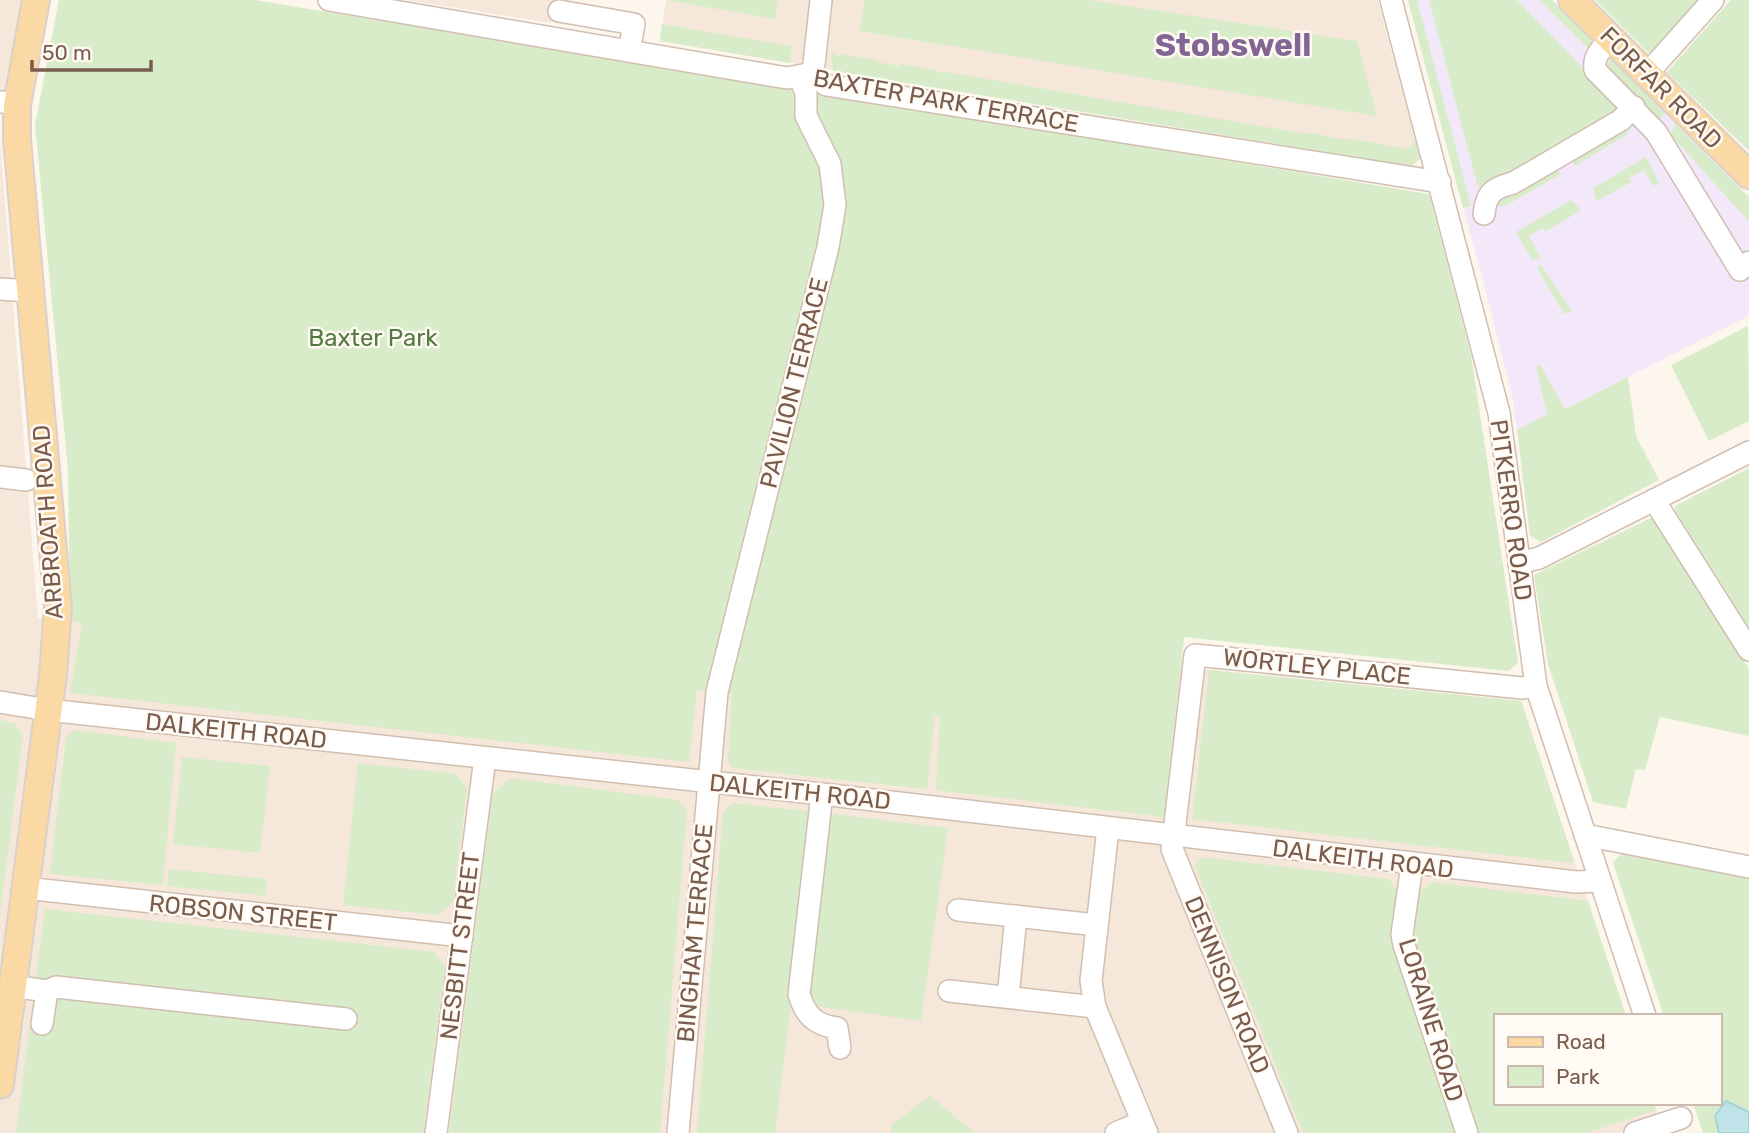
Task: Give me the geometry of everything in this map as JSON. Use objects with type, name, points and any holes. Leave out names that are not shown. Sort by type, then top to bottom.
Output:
[{"type":"main road","name":"ARBROATH ROAD","points":[[0,1085],[48,710],[58,607],[30,291],[18,105],[36,0]]},
{"type":"main road","name":"FORFAR ROAD","points":[[1572,0],[1749,175]]},
{"type":"street","name":"BAXTER PARK TERRACE","points":[[329,0],[787,78],[806,75],[827,85],[1405,178],[1440,181]]},
{"type":"street","name":"PAVILION TERRACE","points":[[717,692],[828,247],[835,205],[830,164],[806,116],[806,75],[821,0]]},
{"type":"street","name":"PITKERRO ROAD","points":[[1391,0],[1499,413],[1536,686],[1644,1014]]},
{"type":"street","points":[[1646,75],[1713,0]]},
{"type":"street","points":[[559,11],[634,24],[629,51]]},
{"type":"street","points":[[1611,38],[1597,53],[1595,70],[1656,132],[1740,270],[1749,262]]},
{"type":"street","points":[[1484,214],[1488,193],[1495,187],[1513,183],[1621,120],[1634,107]]},
{"type":"street","points":[[1656,132],[1679,107]]},
{"type":"street","points":[[0,289],[30,291]]},
{"type":"street","points":[[1519,563],[1539,558],[1749,452]]},
{"type":"street","points":[[0,477],[26,480]]},
{"type":"street","points":[[1654,500],[1749,650]]},
{"type":"street","name":"WORTLEY PLACE","points":[[1175,836],[1195,655],[1510,687],[1536,686]]},
{"type":"street","name":"BINGHAM TERRACE","points":[[678,1133],[717,692]]},
{"type":"street","name":"DALKEITH ROAD","points":[[0,702],[48,710],[822,794],[1412,865],[1576,882],[1600,881]]},
{"type":"street","name":"NESBITT STREET","points":[[436,1133],[485,758]]},
{"type":"street","points":[[822,794],[799,994],[804,1011],[821,1026],[836,1028],[840,1048]]},
{"type":"street","points":[[1108,828],[1091,981],[1095,1007],[1145,1128],[1116,1133]]},
{"type":"street","points":[[1585,835],[1749,867]]},
{"type":"street","name":"DENNISON ROAD","points":[[1175,836],[1172,849],[1287,1133]]},
{"type":"street","name":"LORAINE ROAD","points":[[1412,865],[1402,934],[1404,945],[1467,1133]]},
{"type":"street","name":"ROBSON STREET","points":[[25,888],[461,936]]},
{"type":"street","points":[[958,910],[1097,925]]},
{"type":"street","points":[[1008,997],[1016,916]]},
{"type":"street","points":[[12,986],[47,991],[56,987],[346,1019]]},
{"type":"street","points":[[42,1024],[47,991]]},
{"type":"street","points":[[949,991],[1095,1007]]},
{"type":"street","points":[[1635,1133],[1681,1118]]},
{"type":"shaded area","points":[[0,0],[24,0],[0,111]]},
{"type":"shaded area","points":[[406,0],[556,0],[551,23]]},
{"type":"shaded area","points":[[666,0],[1378,0],[1420,159],[1412,166],[1386,162],[660,41]]},
{"type":"shaded area","points":[[1408,0],[1552,0],[1749,197],[1749,316],[1517,433],[1513,399]]},
{"type":"shaded area","points":[[0,139],[38,618],[1023,725],[1184,637],[1181,667],[1521,701],[1625,1014],[1494,1014],[1494,1105],[1655,1105],[1664,1133],[0,1133]]},
{"type":"green space","name":"Baxter Park","points":[[59,0],[254,0],[1429,194],[1471,355],[1518,663],[1508,671],[1184,637],[1164,817],[936,790],[940,716],[935,716],[927,789],[732,768],[728,762],[732,693],[697,690],[689,762],[70,693],[82,623],[70,621],[68,470],[35,125]]},
{"type":"green space","points":[[666,0],[778,0],[775,19]]},
{"type":"green space","points":[[865,0],[1088,0],[1357,41],[1377,116],[859,31]]},
{"type":"green space","points":[[1408,0],[1417,0],[1471,206],[1463,208]]},
{"type":"green space","points":[[1429,0],[1517,0],[1620,106],[1620,113],[1485,191],[1477,184]]},
{"type":"green space","points":[[1539,0],[1552,0],[1597,45],[1591,51]]},
{"type":"green space","points":[[1595,0],[1698,0],[1650,54]]},
{"type":"green space","points":[[1731,0],[1749,0],[1749,151],[1667,72]]},
{"type":"green space","points":[[662,24],[792,46],[790,63],[660,41]]},
{"type":"green space","points":[[831,53],[841,57],[842,54],[878,60],[878,63],[885,62],[899,67],[900,64],[936,70],[936,73],[946,72],[1346,140],[1348,138],[1407,149],[1413,145],[1412,140],[1416,141],[1420,159],[1412,166],[833,71]]},
{"type":"green space","points":[[1609,57],[1665,114],[1658,121],[1608,69]]},
{"type":"green space","points":[[1635,122],[1626,135],[1575,166],[1569,156]]},
{"type":"green space","points":[[1675,124],[1749,197],[1749,222],[1671,135]]},
{"type":"green space","points":[[1646,157],[1659,183],[1653,186],[1644,170],[1629,178],[1631,182],[1597,201],[1593,188]]},
{"type":"green space","points":[[1555,164],[1561,174],[1505,206],[1495,206],[1494,195]]},
{"type":"green space","points":[[1571,200],[1581,210],[1545,232],[1543,228],[1529,236],[1540,257],[1533,261],[1516,232]]},
{"type":"green space","points":[[1541,265],[1572,311],[1564,314],[1537,268]]},
{"type":"green space","points":[[1748,326],[1749,421],[1709,441],[1671,365]]},
{"type":"green space","points":[[1540,365],[1565,409],[1628,377],[1636,436],[1659,480],[1541,542],[1530,536],[1517,430],[1547,414],[1536,367]]},
{"type":"green space","points":[[1749,468],[1749,627],[1676,512],[1675,506]]},
{"type":"green space","points":[[1653,517],[1749,669],[1749,736],[1660,717],[1645,770],[1636,769],[1626,809],[1593,802],[1548,664],[1534,575]]},
{"type":"green space","points":[[1209,670],[1521,701],[1574,861],[1572,863],[1192,819]]},
{"type":"green space","points":[[0,720],[14,723],[23,734],[0,914]]},
{"type":"green space","points":[[75,730],[176,743],[163,885],[50,874],[66,737]]},
{"type":"green space","points":[[182,757],[270,766],[260,853],[173,844]]},
{"type":"green space","points":[[358,763],[456,774],[467,788],[453,903],[437,915],[343,905]]},
{"type":"green space","points":[[511,778],[678,800],[687,810],[660,1133],[449,1133],[493,793]]},
{"type":"green space","points":[[732,803],[815,812],[775,1133],[697,1133],[723,813]]},
{"type":"green space","points":[[834,814],[948,828],[921,1021],[815,1006],[805,992],[826,820]]},
{"type":"green space","points":[[1626,848],[1749,873],[1749,1133],[1703,1133],[1694,1105],[1721,1105],[1721,1014],[1663,1014],[1613,863]]},
{"type":"green space","points":[[1203,857],[1389,879],[1398,891],[1393,942],[1456,1133],[1303,1133],[1195,866]]},
{"type":"green space","points":[[169,869],[267,879],[265,896],[167,886]]},
{"type":"green space","points":[[1432,882],[1588,901],[1625,1014],[1494,1014],[1494,1105],[1655,1105],[1656,1110],[1587,1133],[1479,1133],[1414,938],[1419,893]]},
{"type":"green space","points":[[45,909],[434,952],[445,966],[423,1133],[16,1133]]},
{"type":"green space","points":[[930,1096],[975,1133],[891,1133],[891,1125]]},
{"type":"water","points":[[1726,1101],[1749,1112],[1749,1133],[1719,1133],[1715,1116]]},
{"type":"district","name":"Stobswell","points":[[1233,45]]}]
